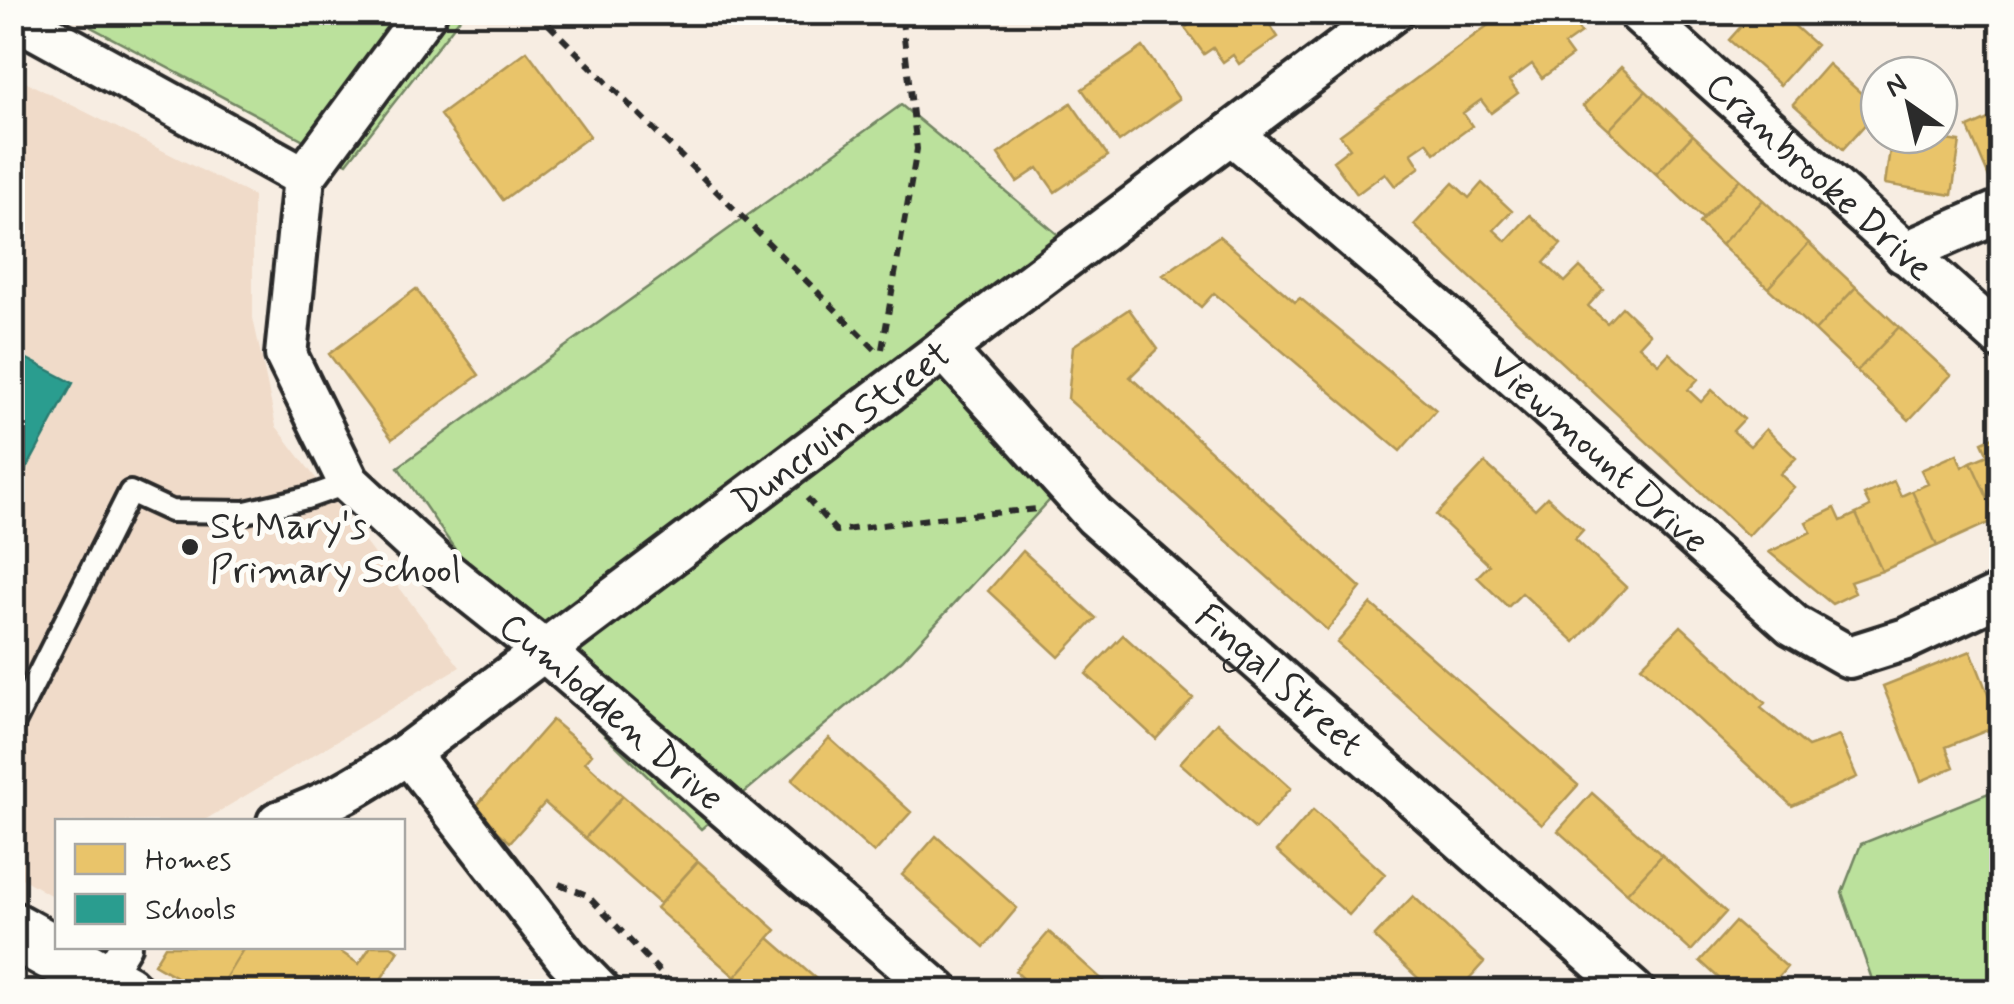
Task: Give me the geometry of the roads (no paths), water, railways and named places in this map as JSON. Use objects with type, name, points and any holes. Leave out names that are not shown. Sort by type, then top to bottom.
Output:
[{"type":"main road","points":[[12,930],[55,947]]},
{"type":"main road","points":[[59,949],[118,973]]},
{"type":"street","points":[[12,16],[304,177],[426,12]]},
{"type":"street","name":"Duncruin Street","points":[[286,819],[355,789],[408,753],[1392,12]]},
{"type":"street","name":"Cranbrooke Drive","points":[[1638,12],[2002,340]]},
{"type":"street","name":"Viewmount Drive","points":[[1231,133],[1488,353],[1793,625],[1849,657],[1906,639],[2002,594]]},
{"type":"street","name":"Cumlodden Drive","points":[[304,177],[286,355],[349,483],[445,572],[544,651],[939,992]]},
{"type":"street","points":[[1904,253],[2002,210]]},
{"type":"street","name":"Fingal Street","points":[[944,349],[1095,516],[1634,992]]},
{"type":"street","points":[[408,753],[566,958],[600,992]]},
{"type":"lane","points":[[12,726],[130,492],[171,511],[246,512],[349,483]]},
{"type":"place","name":"St Mary's Primary School","points":[[190,547]]}]
